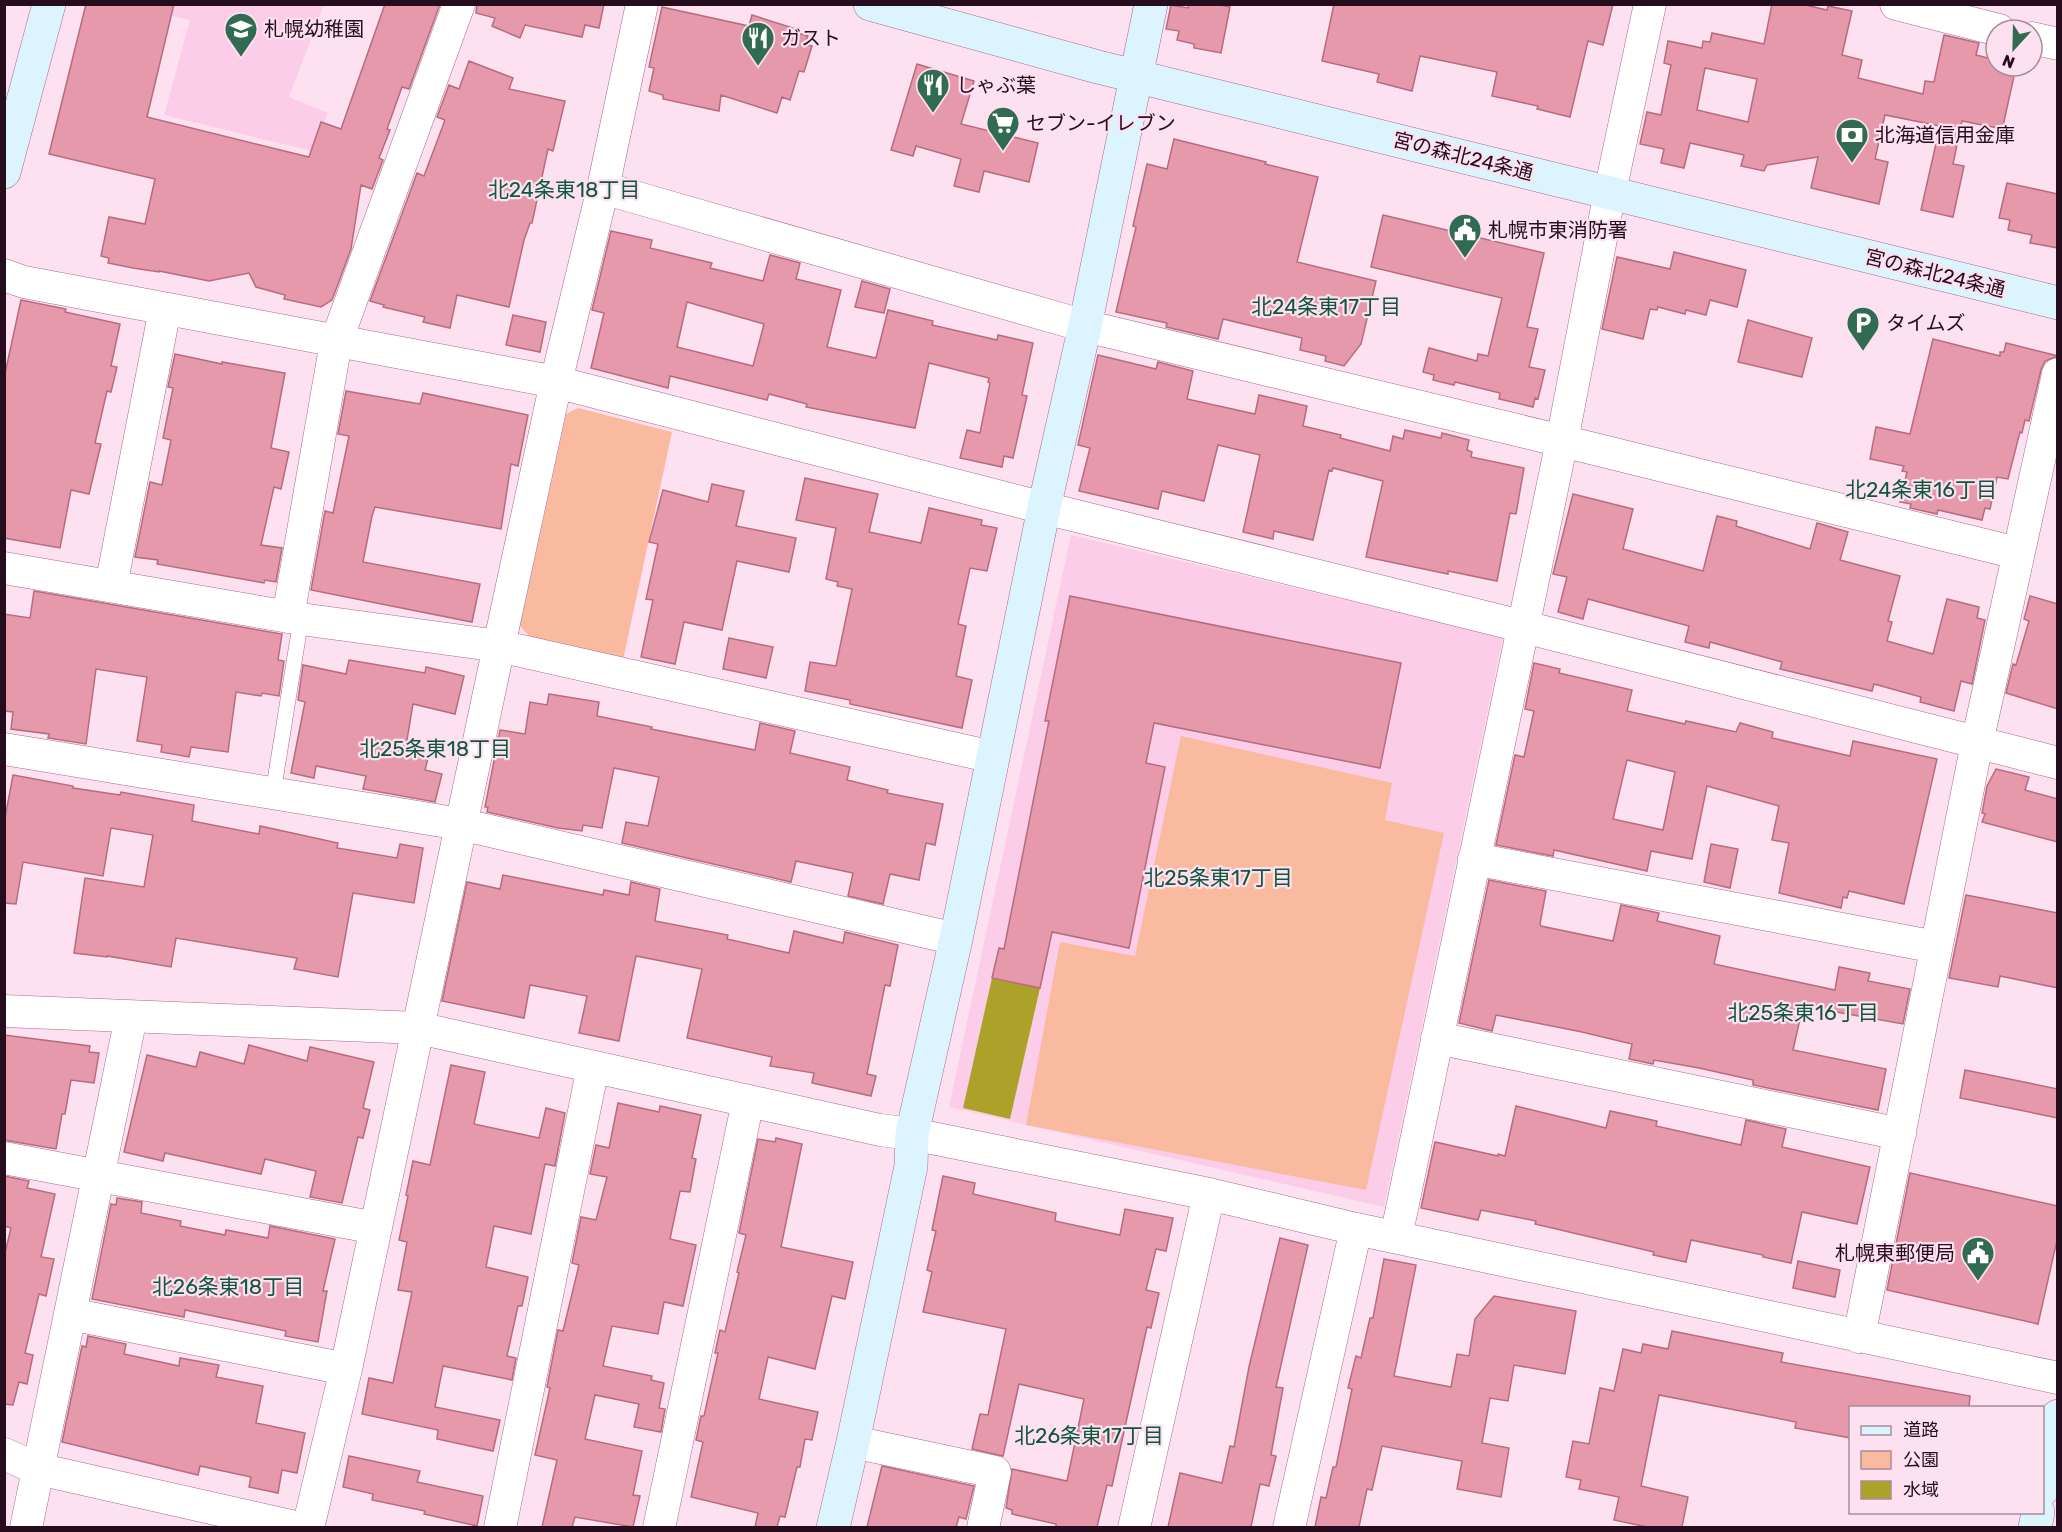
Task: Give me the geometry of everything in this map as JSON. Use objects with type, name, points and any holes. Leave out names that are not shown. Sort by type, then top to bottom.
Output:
[{"type":"street","points":[[4,172],[12,109],[49,4]]},
{"type":"street","points":[[295,618],[336,342],[459,4]]},
{"type":"street","points":[[308,1527],[346,1369],[498,646],[556,382],[603,188],[642,4]]},
{"type":"street","name":"宮の森北24条通","points":[[870,4],[1136,75],[2058,303]]},
{"type":"street","points":[[832,1527],[853,1442],[911,1166],[912,1134],[956,939],[1044,508],[1151,4]]},
{"type":"street","points":[[1396,1237],[1562,441],[1610,192],[1650,4]]},
{"type":"street","points":[[1896,4],[1984,26]]},
{"type":"street","points":[[603,188],[1084,326],[2017,553]]},
{"type":"street","points":[[4,275],[24,282],[556,382],[1044,508],[1523,626],[2058,763]]},
{"type":"street","points":[[111,586],[165,309]]},
{"type":"street","points":[[1859,1337],[1977,743],[2058,374]]},
{"type":"street","points":[[4,568],[295,618],[498,646],[993,757]]},
{"type":"street","points":[[4,749],[460,824],[956,939]]},
{"type":"street","points":[[1474,859],[1936,947]]},
{"type":"street","points":[[4,1011],[418,1028],[880,1130],[912,1134],[1209,1194],[1356,1229],[2058,1378]]},
{"type":"street","points":[[26,1527],[131,1017]]},
{"type":"street","points":[[1437,1038],[1900,1134]]},
{"type":"street","points":[[500,1527],[593,1067]]},
{"type":"street","points":[[659,1527],[748,1101]]},
{"type":"street","points":[[4,1158],[376,1228]]},
{"type":"street","points":[[1134,1527],[1209,1194]]},
{"type":"street","points":[[1289,1527],[1356,1229]]},
{"type":"street","points":[[70,1314],[346,1369]]},
{"type":"street","points":[[2044,1485],[2058,1416]]},
{"type":"street","points":[[853,1442],[995,1472],[983,1527]]},
{"type":"street","points":[[4,1454],[38,1469],[300,1527]]},
{"type":"lane","points":[[273,793],[295,618]]},
{"type":"shaded area","name":"札幌幼稚園","points":[[124,5],[324,5],[289,97],[328,113],[312,151],[164,115],[190,20]]},
{"type":"shaded area","points":[[1071,535],[1503,637],[1384,1207],[949,1107]]},
{"type":"green space","points":[[578,408],[672,432],[623,660],[530,637],[520,626],[566,414]]},
{"type":"green space","points":[[1181,736],[1392,783],[1385,820],[1444,833],[1366,1190],[1026,1125],[1060,942],[1135,956]]},
{"type":"water","points":[[992,978],[1040,988],[1010,1119],[963,1108]]},
{"type":"building","points":[[86,4],[174,4],[147,117],[309,157],[321,122],[341,129],[385,4],[440,4],[409,89],[402,87],[387,129],[390,130],[379,158],[383,160],[372,189],[361,185],[351,249],[332,300],[321,307],[284,299],[285,295],[256,287],[249,273],[209,281],[108,263],[109,258],[101,256],[109,217],[145,224],[155,179],[49,154]]},
{"type":"building","points":[[477,4],[604,4],[599,28],[585,25],[582,37],[525,25],[520,38],[492,26],[495,18],[476,13]]},
{"type":"building","points":[[1189,4],[1216,4],[1230,7],[1221,53],[1194,48],[1194,44],[1177,40],[1179,31],[1166,29],[1171,5],[1188,8]]},
{"type":"building","points":[[1334,4],[1613,4],[1603,45],[1588,41],[1570,117],[1537,109],[1538,106],[1492,96],[1497,72],[1420,56],[1412,91],[1377,82],[1379,74],[1322,61]]},
{"type":"building","points":[[1772,4],[1801,4],[1827,10],[1828,6],[1852,11],[1842,55],[1862,60],[1858,78],[1923,94],[1925,81],[1934,82],[1944,35],[1979,43],[1976,55],[1984,57],[1984,78],[2014,78],[2003,126],[1998,125],[1997,128],[1962,121],[1953,164],[1964,166],[1953,217],[1921,210],[1940,126],[1885,115],[1875,159],[1888,162],[1879,204],[1811,188],[1818,157],[1767,165],[1764,171],[1741,166],[1744,155],[1690,143],[1684,168],[1661,163],[1664,149],[1640,144],[1647,112],[1661,115],[1671,65],[1664,63],[1668,41],[1702,48],[1703,41],[1710,42],[1712,33],[1764,44]],"holes":[[[1705,68],[1757,79],[1748,122],[1697,110]]]},
{"type":"building","points":[[662,7],[749,26],[752,15],[796,29],[795,32],[808,36],[805,44],[812,46],[804,72],[799,71],[790,100],[782,97],[777,113],[721,95],[719,111],[663,99],[663,95],[649,91],[654,68],[649,67]]},
{"type":"building","points":[[469,61],[513,78],[509,89],[565,101],[553,151],[548,149],[532,223],[530,223],[524,240],[509,307],[457,295],[450,328],[423,322],[425,317],[383,307],[384,305],[370,301],[417,173],[424,176],[445,120],[437,117],[449,85],[459,89]]},
{"type":"building","points":[[917,64],[974,81],[961,124],[1038,143],[1029,182],[984,171],[979,192],[954,186],[961,159],[916,146],[913,156],[891,150]]},
{"type":"building","points":[[1174,139],[1318,177],[1297,262],[1376,281],[1361,344],[1344,366],[1325,361],[1326,356],[1300,350],[1302,338],[1223,319],[1218,339],[1166,327],[1167,323],[1116,312],[1136,227],[1133,226],[1147,164],[1167,169]]},
{"type":"building","points":[[2007,183],[2058,194],[2058,248],[2030,243],[2032,235],[2008,230],[2010,220],[1999,218]]},
{"type":"building","points":[[1383,215],[1544,253],[1527,327],[1538,329],[1529,367],[1545,370],[1538,399],[1535,398],[1533,407],[1499,399],[1500,393],[1455,382],[1454,385],[1433,380],[1434,375],[1423,372],[1429,348],[1477,361],[1478,354],[1488,356],[1502,298],[1371,267]]},
{"type":"building","points":[[611,231],[652,240],[650,248],[712,263],[710,268],[763,281],[770,255],[800,263],[796,279],[841,290],[827,347],[876,358],[888,310],[933,321],[932,325],[997,340],[998,335],[1033,343],[1022,395],[1027,396],[1013,458],[1004,456],[1002,467],[960,458],[967,430],[980,433],[989,378],[929,363],[915,428],[806,407],[807,404],[769,394],[767,400],[670,376],[668,388],[591,368],[604,313],[592,310]],"holes":[[[687,302],[764,324],[753,366],[677,347]]]},
{"type":"building","points":[[1674,252],[1746,270],[1737,307],[1710,300],[1706,315],[1686,310],[1685,314],[1658,307],[1657,310],[1650,309],[1643,339],[1602,329],[1617,257],[1670,269]]},
{"type":"building","points":[[862,281],[890,289],[884,313],[855,307]]},
{"type":"building","points":[[21,300],[66,309],[65,312],[120,324],[111,366],[117,367],[111,392],[107,391],[95,443],[101,444],[89,494],[71,490],[60,548],[4,538],[4,378]]},
{"type":"building","points":[[513,315],[546,322],[540,352],[506,345]]},
{"type":"building","points":[[1748,320],[1812,338],[1802,377],[1738,362]]},
{"type":"building","points":[[1933,339],[2000,356],[2000,352],[2004,352],[2006,343],[2058,356],[2045,361],[2029,421],[2025,420],[2022,433],[2020,432],[2008,479],[1997,477],[1990,509],[1985,508],[1982,520],[1938,510],[1937,514],[1910,508],[1911,504],[1900,502],[1907,472],[1902,471],[1904,466],[1870,459],[1876,427],[1910,434]]},
{"type":"building","points":[[175,354],[222,364],[222,362],[285,373],[271,448],[289,452],[281,489],[274,487],[261,545],[282,548],[276,582],[265,580],[264,583],[157,564],[158,560],[135,557],[150,482],[162,485],[171,440],[163,438],[173,388],[168,387]]},
{"type":"building","points":[[1098,355],[1156,369],[1158,362],[1193,371],[1187,399],[1255,414],[1259,395],[1307,406],[1303,426],[1341,435],[1340,438],[1390,451],[1393,436],[1403,439],[1405,430],[1441,438],[1442,433],[1469,440],[1467,450],[1472,452],[1471,457],[1524,468],[1516,514],[1510,513],[1497,581],[1448,571],[1448,574],[1366,557],[1383,481],[1333,468],[1332,471],[1329,470],[1313,540],[1274,531],[1273,539],[1243,532],[1260,455],[1218,445],[1204,501],[1162,491],[1158,509],[1079,491],[1090,448],[1078,445]]},
{"type":"building","points":[[346,391],[420,404],[423,393],[528,415],[518,466],[511,464],[501,529],[375,507],[372,516],[363,562],[480,584],[472,622],[311,590],[325,511],[333,513],[349,436],[338,434]]},
{"type":"building","points":[[805,478],[878,494],[869,532],[921,543],[929,508],[982,520],[981,525],[997,528],[987,571],[970,568],[958,624],[966,626],[956,676],[972,680],[962,728],[850,704],[850,700],[805,691],[810,662],[836,666],[852,589],[837,586],[838,582],[826,579],[836,528],[796,520]]},
{"type":"building","points":[[712,484],[744,491],[736,526],[796,538],[789,572],[737,561],[722,630],[684,622],[675,664],[641,657],[653,600],[646,599],[658,544],[649,542],[663,490],[708,502]]},
{"type":"building","points":[[1573,494],[1633,509],[1623,549],[1703,571],[1717,516],[1737,521],[1736,526],[1810,549],[1817,523],[1848,532],[1840,560],[1900,576],[1888,621],[1892,622],[1887,641],[1933,654],[1947,599],[1979,607],[1977,618],[1985,620],[1972,684],[1961,681],[1954,711],[1920,702],[1921,697],[1874,684],[1872,691],[1780,669],[1782,662],[1710,642],[1709,648],[1685,642],[1689,626],[1588,599],[1583,619],[1558,612],[1567,577],[1553,574]]},
{"type":"building","points":[[34,591],[282,634],[278,660],[284,661],[279,696],[236,692],[228,752],[191,747],[189,757],[161,752],[162,745],[137,741],[147,677],[96,669],[86,744],[48,738],[49,734],[11,729],[13,712],[4,711],[4,614],[30,618]]},
{"type":"building","points":[[1070,596],[1401,663],[1380,768],[1154,723],[1146,763],[1165,767],[1129,948],[1052,932],[1040,988],[992,978],[999,948],[1004,949],[1049,721],[1045,721]]},
{"type":"building","points":[[2030,596],[2058,604],[2058,709],[2006,693],[2013,664],[2016,665],[2029,621],[2024,619]]},
{"type":"building","points":[[729,638],[773,647],[766,678],[723,669]]},
{"type":"building","points":[[349,660],[425,673],[426,667],[464,676],[455,714],[413,704],[406,746],[409,747],[408,754],[428,758],[425,770],[442,774],[435,802],[363,789],[366,776],[316,766],[314,778],[291,773],[305,702],[298,700],[303,665],[346,674]]},
{"type":"building","points":[[1534,663],[1560,669],[1559,673],[1632,690],[1627,711],[1736,732],[1740,723],[1773,732],[1772,738],[1850,756],[1853,741],[1937,759],[1904,904],[1849,891],[1847,898],[1843,897],[1841,908],[1779,893],[1789,843],[1772,840],[1779,806],[1707,786],[1692,859],[1651,851],[1647,871],[1554,850],[1553,856],[1496,845],[1515,755],[1524,757],[1534,711],[1525,709]],"holes":[[[1627,760],[1675,772],[1663,830],[1613,819]]]},
{"type":"building","points":[[549,694],[599,702],[597,716],[755,750],[760,723],[795,731],[790,753],[850,767],[847,780],[888,790],[887,793],[943,804],[935,845],[926,843],[919,880],[890,874],[883,904],[848,896],[853,873],[796,861],[791,882],[622,843],[626,822],[648,826],[659,777],[614,768],[602,828],[583,825],[582,831],[558,828],[487,812],[488,807],[485,807],[500,730],[525,734],[530,702],[547,705]]},
{"type":"building","points":[[1996,769],[2029,777],[2025,790],[2058,799],[2058,842],[1982,822],[1985,814],[1982,813],[1987,786]]},
{"type":"building","points":[[13,775],[73,786],[73,788],[120,795],[121,792],[194,805],[192,821],[259,834],[260,826],[338,843],[337,848],[397,858],[400,844],[423,848],[414,903],[353,893],[338,977],[294,969],[297,958],[176,938],[171,967],[74,953],[85,878],[144,887],[153,835],[111,828],[103,876],[23,862],[16,904],[4,903],[4,823]]},
{"type":"building","points":[[1711,844],[1738,849],[1730,888],[1704,882]]},
{"type":"building","points":[[503,875],[603,895],[604,890],[629,895],[631,882],[660,889],[655,921],[728,935],[727,939],[789,953],[794,931],[843,943],[845,932],[898,945],[890,986],[885,985],[867,1074],[876,1076],[871,1096],[812,1083],[814,1073],[770,1066],[772,1057],[687,1038],[702,969],[636,956],[619,1041],[579,1033],[587,996],[530,985],[524,1018],[442,1001],[467,882],[500,889]]},
{"type":"building","points":[[1489,880],[1546,891],[1541,926],[1613,941],[1621,905],[1659,913],[1657,921],[1720,936],[1714,964],[1835,990],[1839,967],[1870,973],[1868,981],[1910,989],[1903,1024],[1803,1006],[1793,1050],[1886,1069],[1878,1110],[1753,1085],[1753,1080],[1699,1068],[1654,1060],[1653,1064],[1629,1059],[1632,1044],[1582,1032],[1496,1015],[1492,1031],[1459,1023]]},
{"type":"building","points":[[1966,895],[2058,913],[2058,988],[2000,976],[1998,987],[1949,978]]},
{"type":"building","points":[[4,1035],[90,1046],[89,1052],[99,1053],[94,1083],[71,1080],[56,1149],[4,1140]]},
{"type":"building","points":[[249,1045],[307,1061],[310,1047],[374,1062],[363,1108],[370,1110],[363,1138],[358,1137],[342,1203],[310,1197],[316,1171],[265,1159],[261,1174],[165,1153],[163,1161],[124,1152],[147,1055],[196,1067],[200,1052],[244,1064]]},
{"type":"building","points":[[451,1065],[485,1072],[474,1124],[539,1138],[546,1108],[565,1113],[555,1166],[545,1164],[531,1234],[494,1226],[486,1267],[528,1277],[522,1306],[518,1306],[507,1356],[516,1358],[512,1380],[443,1366],[435,1407],[500,1420],[493,1451],[437,1439],[438,1430],[362,1414],[369,1378],[393,1383],[412,1292],[398,1290],[407,1242],[399,1240],[408,1196],[406,1195],[413,1161],[430,1165]]},
{"type":"building","points":[[1965,1070],[2058,1089],[2058,1118],[1960,1098]]},
{"type":"building","points":[[618,1103],[659,1112],[660,1106],[701,1115],[692,1158],[696,1159],[690,1192],[680,1191],[670,1239],[696,1245],[683,1306],[664,1302],[658,1334],[612,1326],[603,1366],[652,1376],[651,1380],[664,1383],[659,1408],[665,1409],[661,1432],[634,1427],[639,1404],[595,1395],[585,1439],[642,1451],[633,1495],[640,1496],[633,1527],[575,1517],[572,1527],[542,1527],[557,1460],[535,1455],[550,1388],[547,1387],[558,1330],[563,1331],[579,1265],[572,1263],[581,1217],[596,1220],[607,1177],[590,1174],[596,1145],[609,1148]]},
{"type":"building","points":[[1516,1106],[1606,1128],[1610,1111],[1657,1121],[1656,1126],[1741,1145],[1746,1120],[1786,1129],[1782,1147],[1870,1167],[1857,1224],[1802,1212],[1791,1263],[1691,1240],[1686,1262],[1653,1255],[1654,1252],[1535,1224],[1536,1221],[1481,1210],[1478,1220],[1421,1208],[1435,1142],[1505,1156]]},
{"type":"building","points":[[776,1138],[802,1144],[781,1247],[853,1262],[845,1299],[832,1296],[815,1369],[768,1357],[759,1399],[818,1412],[812,1440],[805,1439],[800,1467],[797,1467],[785,1517],[780,1516],[777,1527],[755,1527],[758,1513],[691,1497],[703,1442],[696,1440],[701,1416],[704,1416],[718,1353],[715,1353],[720,1330],[725,1332],[739,1273],[737,1272],[746,1235],[739,1233],[758,1139],[775,1142]]},
{"type":"building","points":[[1910,1173],[2058,1206],[2058,1236],[2038,1324],[1887,1290]]},
{"type":"building","points":[[4,1176],[29,1181],[27,1188],[55,1194],[41,1257],[54,1259],[46,1296],[39,1294],[25,1353],[33,1355],[27,1384],[19,1382],[13,1405],[4,1404],[4,1257],[11,1228],[4,1226]]},
{"type":"building","points":[[943,1176],[975,1183],[973,1194],[1056,1213],[1055,1221],[1120,1235],[1125,1209],[1173,1218],[1166,1251],[1156,1249],[1146,1290],[1159,1293],[1151,1328],[1147,1327],[1112,1486],[1107,1485],[1097,1527],[1056,1527],[1056,1524],[1012,1514],[1012,1510],[1006,1508],[1012,1469],[1067,1481],[1084,1399],[1019,1384],[1003,1456],[972,1449],[980,1414],[988,1415],[1006,1329],[923,1312],[932,1272],[927,1270],[936,1231],[932,1230]]},
{"type":"building","points":[[117,1198],[142,1202],[141,1213],[181,1221],[180,1226],[225,1235],[226,1230],[268,1238],[270,1226],[335,1239],[323,1291],[327,1291],[318,1342],[285,1336],[286,1331],[185,1310],[184,1317],[92,1299],[111,1204],[116,1205]]},
{"type":"building","points":[[1280,1238],[1308,1245],[1276,1387],[1283,1388],[1271,1455],[1276,1456],[1269,1486],[1260,1484],[1251,1527],[1168,1527],[1180,1473],[1222,1483],[1230,1446],[1234,1447],[1249,1367]]},
{"type":"building","points":[[1384,1259],[1416,1265],[1394,1376],[1451,1387],[1457,1354],[1469,1356],[1475,1319],[1494,1296],[1576,1311],[1565,1374],[1514,1365],[1508,1401],[1490,1398],[1482,1443],[1509,1448],[1501,1497],[1457,1489],[1462,1461],[1382,1446],[1372,1490],[1367,1489],[1359,1527],[1315,1527],[1321,1497],[1326,1498],[1333,1467],[1336,1467],[1352,1389],[1348,1388],[1356,1356],[1361,1358],[1370,1318],[1373,1318]]},
{"type":"building","points":[[1798,1261],[1840,1270],[1835,1297],[1793,1288]]},
{"type":"building","points":[[1672,1331],[1783,1353],[1781,1362],[1970,1396],[1969,1406],[1849,1406],[1849,1438],[1795,1428],[1796,1422],[1659,1395],[1641,1486],[1688,1497],[1682,1527],[1647,1527],[1614,1520],[1619,1497],[1579,1489],[1581,1480],[1566,1477],[1573,1441],[1589,1444],[1600,1388],[1614,1391],[1623,1349],[1641,1353],[1643,1344],[1668,1349]]},
{"type":"building","points":[[88,1336],[126,1344],[124,1354],[179,1366],[180,1358],[219,1365],[216,1377],[263,1386],[256,1423],[305,1433],[297,1473],[282,1470],[278,1493],[249,1487],[251,1477],[200,1466],[198,1475],[62,1442],[82,1346],[86,1347]]},
{"type":"building","points":[[349,1456],[420,1471],[417,1482],[483,1496],[477,1526],[424,1514],[425,1511],[372,1500],[373,1494],[343,1487]]},
{"type":"building","points":[[882,1466],[974,1486],[966,1519],[959,1517],[956,1527],[867,1527]]},
{"type":"place","name":"札幌幼稚園","points":[[241,58]]},
{"type":"place","name":"ガスト","points":[[758,67]]},
{"type":"place","name":"しゃぶ葉","points":[[933,114]]},
{"type":"place","name":"セブン-イレブン","points":[[1003,152]]},
{"type":"place","name":"北海道信用金庫","points":[[1852,164]]},
{"type":"place","name":"札幌市東消防署","points":[[1465,259]]},
{"type":"place","name":"タイムズ","points":[[1863,352]]},
{"type":"place","name":"札幌東郵便局","points":[[1978,1282]]},
{"type":"district","name":"北24条東18丁目","points":[[564,190]]},
{"type":"district","name":"北24条東17丁目","points":[[1326,307]]},
{"type":"district","name":"北24条東16丁目","points":[[1921,490]]},
{"type":"district","name":"北25条東18丁目","points":[[435,749]]},
{"type":"district","name":"北25条東17丁目","points":[[1218,878]]},
{"type":"district","name":"北25条東16丁目","points":[[1803,1013]]},
{"type":"district","name":"北26条東18丁目","points":[[228,1287]]},
{"type":"district","name":"北26条東17丁目","points":[[1089,1436]]}]
